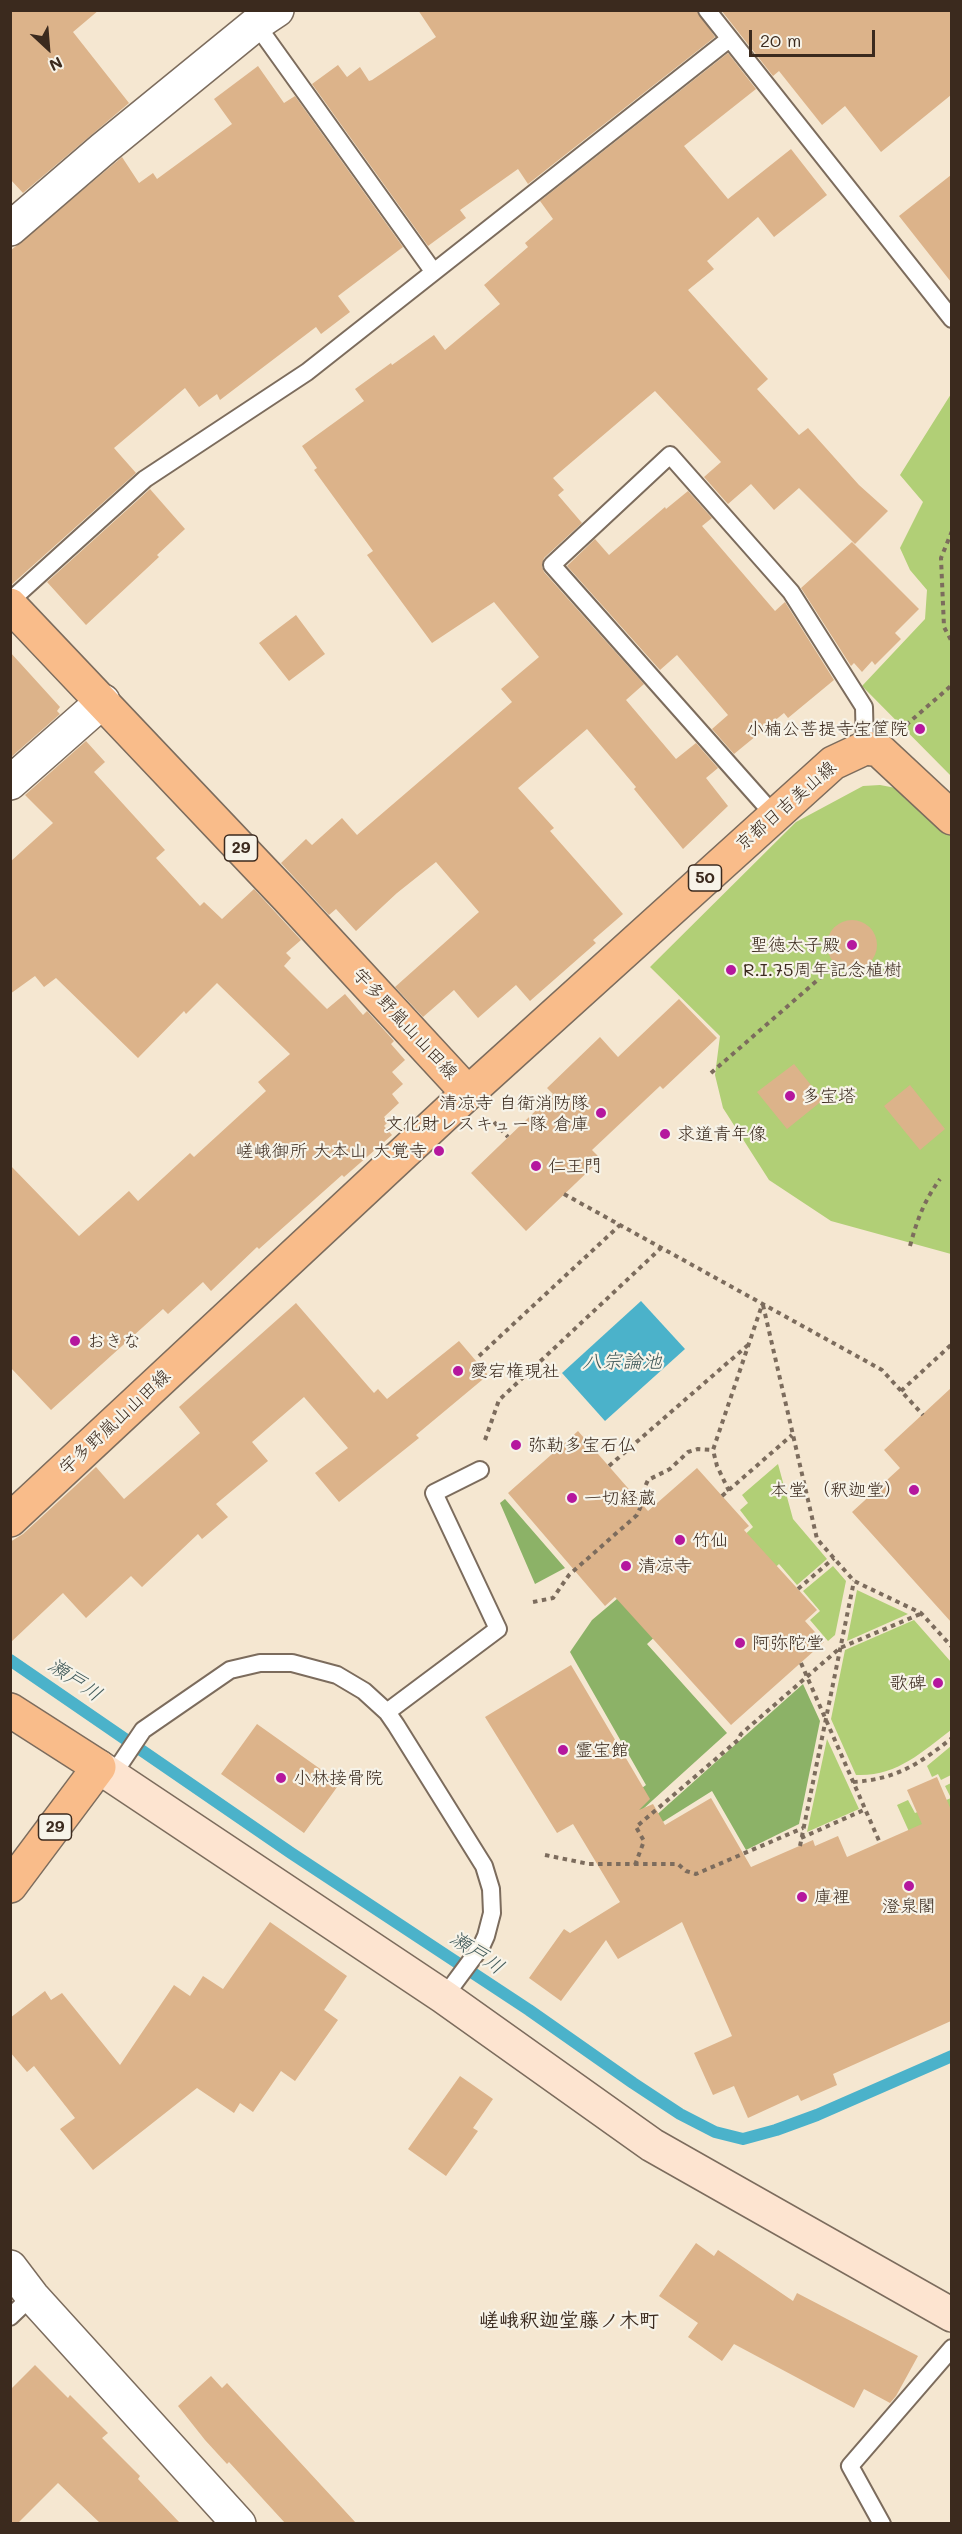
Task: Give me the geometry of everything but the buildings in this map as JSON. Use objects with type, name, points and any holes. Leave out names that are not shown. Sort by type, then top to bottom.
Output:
[{"type":"main road","name":"宇多野嵐山山田線","points":[[10,603],[478,1104],[10,1520]]},
{"type":"main road","name":"京都日吉美山線","points":[[478,1104],[774,815],[833,764],[872,749]]},
{"type":"main road","points":[[872,749],[951,818]]},
{"type":"main road","points":[[10,1710],[112,1767]]},
{"type":"main road","name":"29","points":[[10,1886],[112,1767]]},
{"type":"street","points":[[10,230],[104,148],[267,17]]},
{"type":"street","points":[[10,783],[103,701]]},
{"type":"street","points":[[112,1767],[450,1989],[652,2145],[951,2315]]},
{"type":"street","points":[[10,2267],[21,2306],[239,2523]]},
{"type":"lane","points":[[706,10],[951,319]]},
{"type":"lane","points":[[267,17],[433,271]]},
{"type":"lane","points":[[10,603],[145,479],[307,372],[728,40]]},
{"type":"lane","points":[[774,815],[552,565],[670,455],[791,592],[864,707],[872,749]]},
{"type":"lane","points":[[387,1712],[498,1629],[434,1493],[480,1470]]},
{"type":"lane","points":[[112,1767],[143,1730],[230,1670],[260,1663],[292,1663],[337,1675],[364,1691],[387,1712],[478,1856],[488,1877],[492,1913],[481,1947],[450,1989]]},
{"type":"lane","points":[[882,2523],[850,2466],[951,2348]]},
{"type":"path","points":[[951,531],[941,558],[944,627],[951,642]]},
{"type":"path","points":[[872,749],[951,684]]},
{"type":"path","points":[[711,1073],[828,971]]},
{"type":"path","points":[[478,1104],[508,1137]]},
{"type":"path","points":[[910,1246],[918,1216],[926,1198],[940,1179]]},
{"type":"path","points":[[564,1194],[882,1370],[922,1415]]},
{"type":"path","points":[[479,1356],[620,1225]]},
{"type":"path","points":[[480,1470],[485,1436],[499,1400],[661,1248]]},
{"type":"path","points":[[729,1491],[717,1466],[713,1450],[763,1305]]},
{"type":"path","points":[[763,1305],[817,1539],[854,1581],[921,1613],[951,1647]]},
{"type":"path","points":[[901,1390],[951,1344]]},
{"type":"path","points":[[609,1466],[749,1345]]},
{"type":"path","points":[[722,1496],[792,1435]]},
{"type":"path","points":[[533,1602],[553,1598],[569,1575],[637,1515],[644,1499],[646,1485],[652,1477],[666,1472],[688,1452],[698,1449],[713,1450]]},
{"type":"path","points":[[798,1589],[834,1558]]},
{"type":"path","points":[[800,1846],[854,1581]]},
{"type":"path","points":[[635,1865],[644,1841],[636,1827],[738,1740],[741,1734],[840,1648],[921,1613]]},
{"type":"path","points":[[801,1663],[880,1843]]},
{"type":"path","points":[[853,1782],[881,1779],[908,1770],[932,1755],[951,1738]]},
{"type":"path","points":[[801,1838],[866,1809]]},
{"type":"path","points":[[544,1855],[589,1864],[678,1864],[686,1871],[696,1874],[803,1828]]},
{"type":"green space","points":[[951,394],[952,776],[862,686],[925,619],[927,590],[910,570],[900,548],[923,502],[900,475]]},
{"type":"green space","points":[[880,785],[896,788],[951,829],[951,1254],[831,1221],[769,1180],[723,1108],[715,1075],[720,1036],[650,967],[796,822],[863,786]]},
{"type":"green space","points":[[778,1464],[793,1519],[827,1559],[797,1585],[779,1564],[767,1575],[738,1541],[753,1527],[740,1510],[748,1503],[742,1495]]},
{"type":"green space","points":[[505,1499],[565,1568],[535,1584],[500,1503]]},
{"type":"green space","points":[[663,1560],[697,1598],[647,1644],[727,1733],[632,1819],[622,1803],[646,1785],[570,1652],[592,1620]]},
{"type":"green space","points":[[833,1566],[846,1581],[835,1635],[828,1641],[810,1620],[820,1611],[803,1591]]},
{"type":"green space","points":[[857,1590],[908,1614],[847,1641]]},
{"type":"green space","points":[[914,1620],[951,1662],[951,1730],[908,1762],[884,1772],[856,1775],[831,1719],[845,1650]]},
{"type":"green space","points":[[803,1684],[820,1721],[799,1824],[746,1850],[712,1791],[645,1833],[642,1828]]},
{"type":"green space","points":[[827,1739],[859,1809],[807,1832]]},
{"type":"green space","points":[[951,1746],[951,1775],[941,1780],[938,1774],[932,1777],[927,1766]]},
{"type":"green space","points":[[951,1783],[951,1798],[945,1786]]},
{"type":"green space","points":[[951,1798],[951,1844],[921,1858],[897,1805],[908,1800],[915,1813]]},
{"type":"water","name":"八宗論池","points":[[641,1301],[685,1349],[605,1421],[562,1373]]},
{"type":"waterway","name":"瀬戸川","points":[[10,1660],[291,1853],[529,2010],[633,2083],[680,2114],[715,2132],[743,2139],[776,2130],[817,2115],[952,2056]]},
{"type":"place","name":"小楠公菩提寺宝筐院","points":[[920,729]]},
{"type":"place","name":"聖徳太子殿","points":[[852,945]]},
{"type":"place","name":"R.I.75周年記念植樹","points":[[731,970]]},
{"type":"place","name":"多宝塔","points":[[790,1096]]},
{"type":"place","name":"清凉寺 自衛消防隊 文化財レスキュー隊 倉庫","points":[[601,1113]]},
{"type":"place","name":"求道青年像","points":[[665,1134]]},
{"type":"place","name":"嵯峨御所 大本山 大覚寺","points":[[439,1151]]},
{"type":"place","name":"仁王門","points":[[536,1166]]},
{"type":"place","name":"おきな","points":[[75,1341]]},
{"type":"place","name":"愛宕権現社","points":[[458,1371]]},
{"type":"place","name":"弥勒多宝石仏","points":[[516,1445]]},
{"type":"place","name":"本堂 （釈迦堂）","points":[[914,1490]]},
{"type":"place","name":"一切経蔵","points":[[572,1498]]},
{"type":"place","name":"竹仙","points":[[680,1540]]},
{"type":"place","name":"清凉寺","points":[[626,1566]]},
{"type":"place","name":"阿弥陀堂","points":[[740,1643]]},
{"type":"place","name":"歌碑","points":[[938,1683]]},
{"type":"place","name":"霊宝館","points":[[563,1750]]},
{"type":"place","name":"小林接骨院","points":[[281,1778]]},
{"type":"place","name":"澄泉閣","points":[[909,1886]]},
{"type":"place","name":"庫裡","points":[[802,1897]]},
{"type":"district","name":"嵯峨釈迦堂藤ノ木町","points":[[569,2321]]}]
